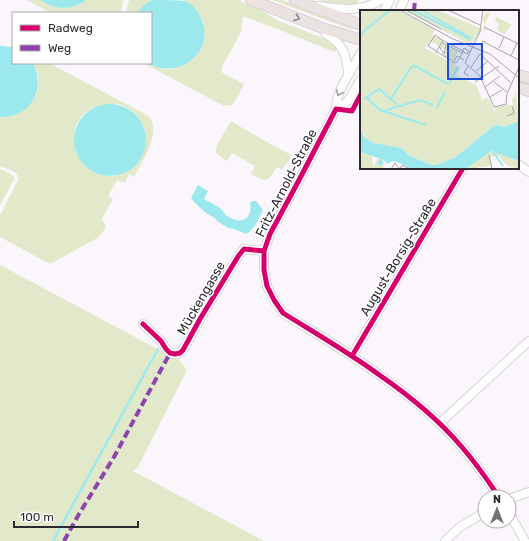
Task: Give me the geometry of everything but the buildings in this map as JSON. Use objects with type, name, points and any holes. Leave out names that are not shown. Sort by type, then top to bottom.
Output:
[{"type":"main road","points":[[251,0],[325,29],[360,40]]},
{"type":"main road","points":[[295,0],[360,25]]},
{"type":"main road","points":[[519,75],[529,78]]},
{"type":"main road","points":[[519,87],[529,91]]},
{"type":"street","points":[[310,5],[342,10],[355,9],[371,5],[381,0]]},
{"type":"street","points":[[385,10],[390,0]]},
{"type":"street","points":[[399,10],[404,0]]},
{"type":"street","points":[[404,0],[405,10]]},
{"type":"street","points":[[325,29],[326,34],[337,41],[341,46],[346,59],[348,74]]},
{"type":"street","name":"Fritz-Arnold-Straße","points":[[360,55],[342,86],[337,99],[336,109],[270,234],[264,251],[264,270],[267,286],[283,313],[352,356],[391,383],[440,424],[486,476],[494,489]]},
{"type":"street","name":"Fritz-Arnold-Straße","points":[[336,109],[348,101],[360,81]]},
{"type":"street","points":[[519,165],[529,172]]},
{"type":"street","name":"August-Borsig-Straße","points":[[352,356],[462,169]]},
{"type":"street","name":"Mückengasse","points":[[143,324],[170,353],[180,353],[239,255],[244,249],[264,251]]},
{"type":"street","points":[[440,424],[529,341]]},
{"type":"street","points":[[517,496],[529,492]]},
{"type":"street","points":[[445,541],[460,528],[477,517]]},
{"type":"street","points":[[517,526],[526,541]]},
{"type":"green space","points":[[27,0],[40,0],[45,3],[74,7],[86,0],[123,0],[121,12],[49,12]]},
{"type":"green space","points":[[129,0],[152,0],[145,4],[138,12],[126,12]]},
{"type":"green space","points":[[184,0],[238,0],[279,21],[326,39],[338,49],[334,52],[243,16],[241,32],[223,65],[221,72],[244,84],[232,105],[224,106],[145,64],[150,64],[168,70],[185,64],[194,57],[201,48],[204,38],[204,28],[201,18],[194,8]]},
{"type":"green space","points":[[272,0],[282,0],[354,27],[353,30]]},
{"type":"green space","points":[[319,0],[358,0],[358,5],[338,5]]},
{"type":"green space","points":[[33,64],[51,64],[147,115],[152,121],[153,128],[150,146],[134,177],[129,174],[125,183],[117,180],[108,196],[113,199],[102,219],[106,227],[99,237],[50,264],[0,237],[0,215],[19,178],[14,172],[0,166],[0,117],[11,116],[28,107],[37,92],[37,73]],"holes":[[[119,104],[129,109],[140,119],[146,135],[125,173],[110,176],[100,174],[86,167],[75,129],[83,115],[87,111],[98,107]]]},
{"type":"green space","points":[[231,121],[292,155],[282,170],[277,167],[267,180],[264,180],[251,174],[255,166],[232,153],[227,161],[222,158],[216,152],[217,145]]},
{"type":"green space","points":[[0,169],[15,178],[0,205]]},
{"type":"green space","points":[[0,265],[169,355],[178,358],[187,370],[138,467],[133,471],[264,541],[53,541],[113,432],[52,541],[0,541]]},
{"type":"water","points":[[40,0],[86,0],[81,4],[63,8],[52,6]]},
{"type":"water","points":[[152,0],[174,0],[185,1],[194,7],[200,16],[204,29],[204,40],[200,51],[192,59],[183,65],[171,68],[159,68],[149,64],[152,64],[152,12],[138,12],[145,4]]},
{"type":"water","points":[[0,44],[1,46],[12,47],[12,64],[33,64],[37,73],[38,83],[33,100],[27,107],[20,113],[0,117]]},
{"type":"water","points":[[103,104],[117,104],[124,106],[136,114],[144,126],[146,140],[144,154],[136,166],[124,174],[117,176],[103,176],[96,174],[84,166],[76,154],[74,147],[74,133],[76,126],[84,114],[96,106]]},
{"type":"water","points":[[198,185],[208,191],[204,199],[234,219],[246,219],[250,213],[250,203],[253,201],[256,201],[263,210],[254,226],[246,234],[228,228],[206,213],[191,198]]},
{"type":"waterway","points":[[53,541],[158,349]]},
{"type":"marked path","points":[[414,10],[415,0]]},
{"type":"marked path","points":[[64,541],[114,457],[170,353]]},
{"type":"cycle path","points":[[360,96],[352,111],[336,109],[270,234],[264,251],[264,270],[267,286],[283,313],[367,366],[422,407],[466,452],[493,489]]},
{"type":"cycle path","points":[[352,356],[462,169]]},
{"type":"cycle path","points":[[143,324],[161,341],[170,353],[180,353],[239,255],[244,249],[264,251]]}]
